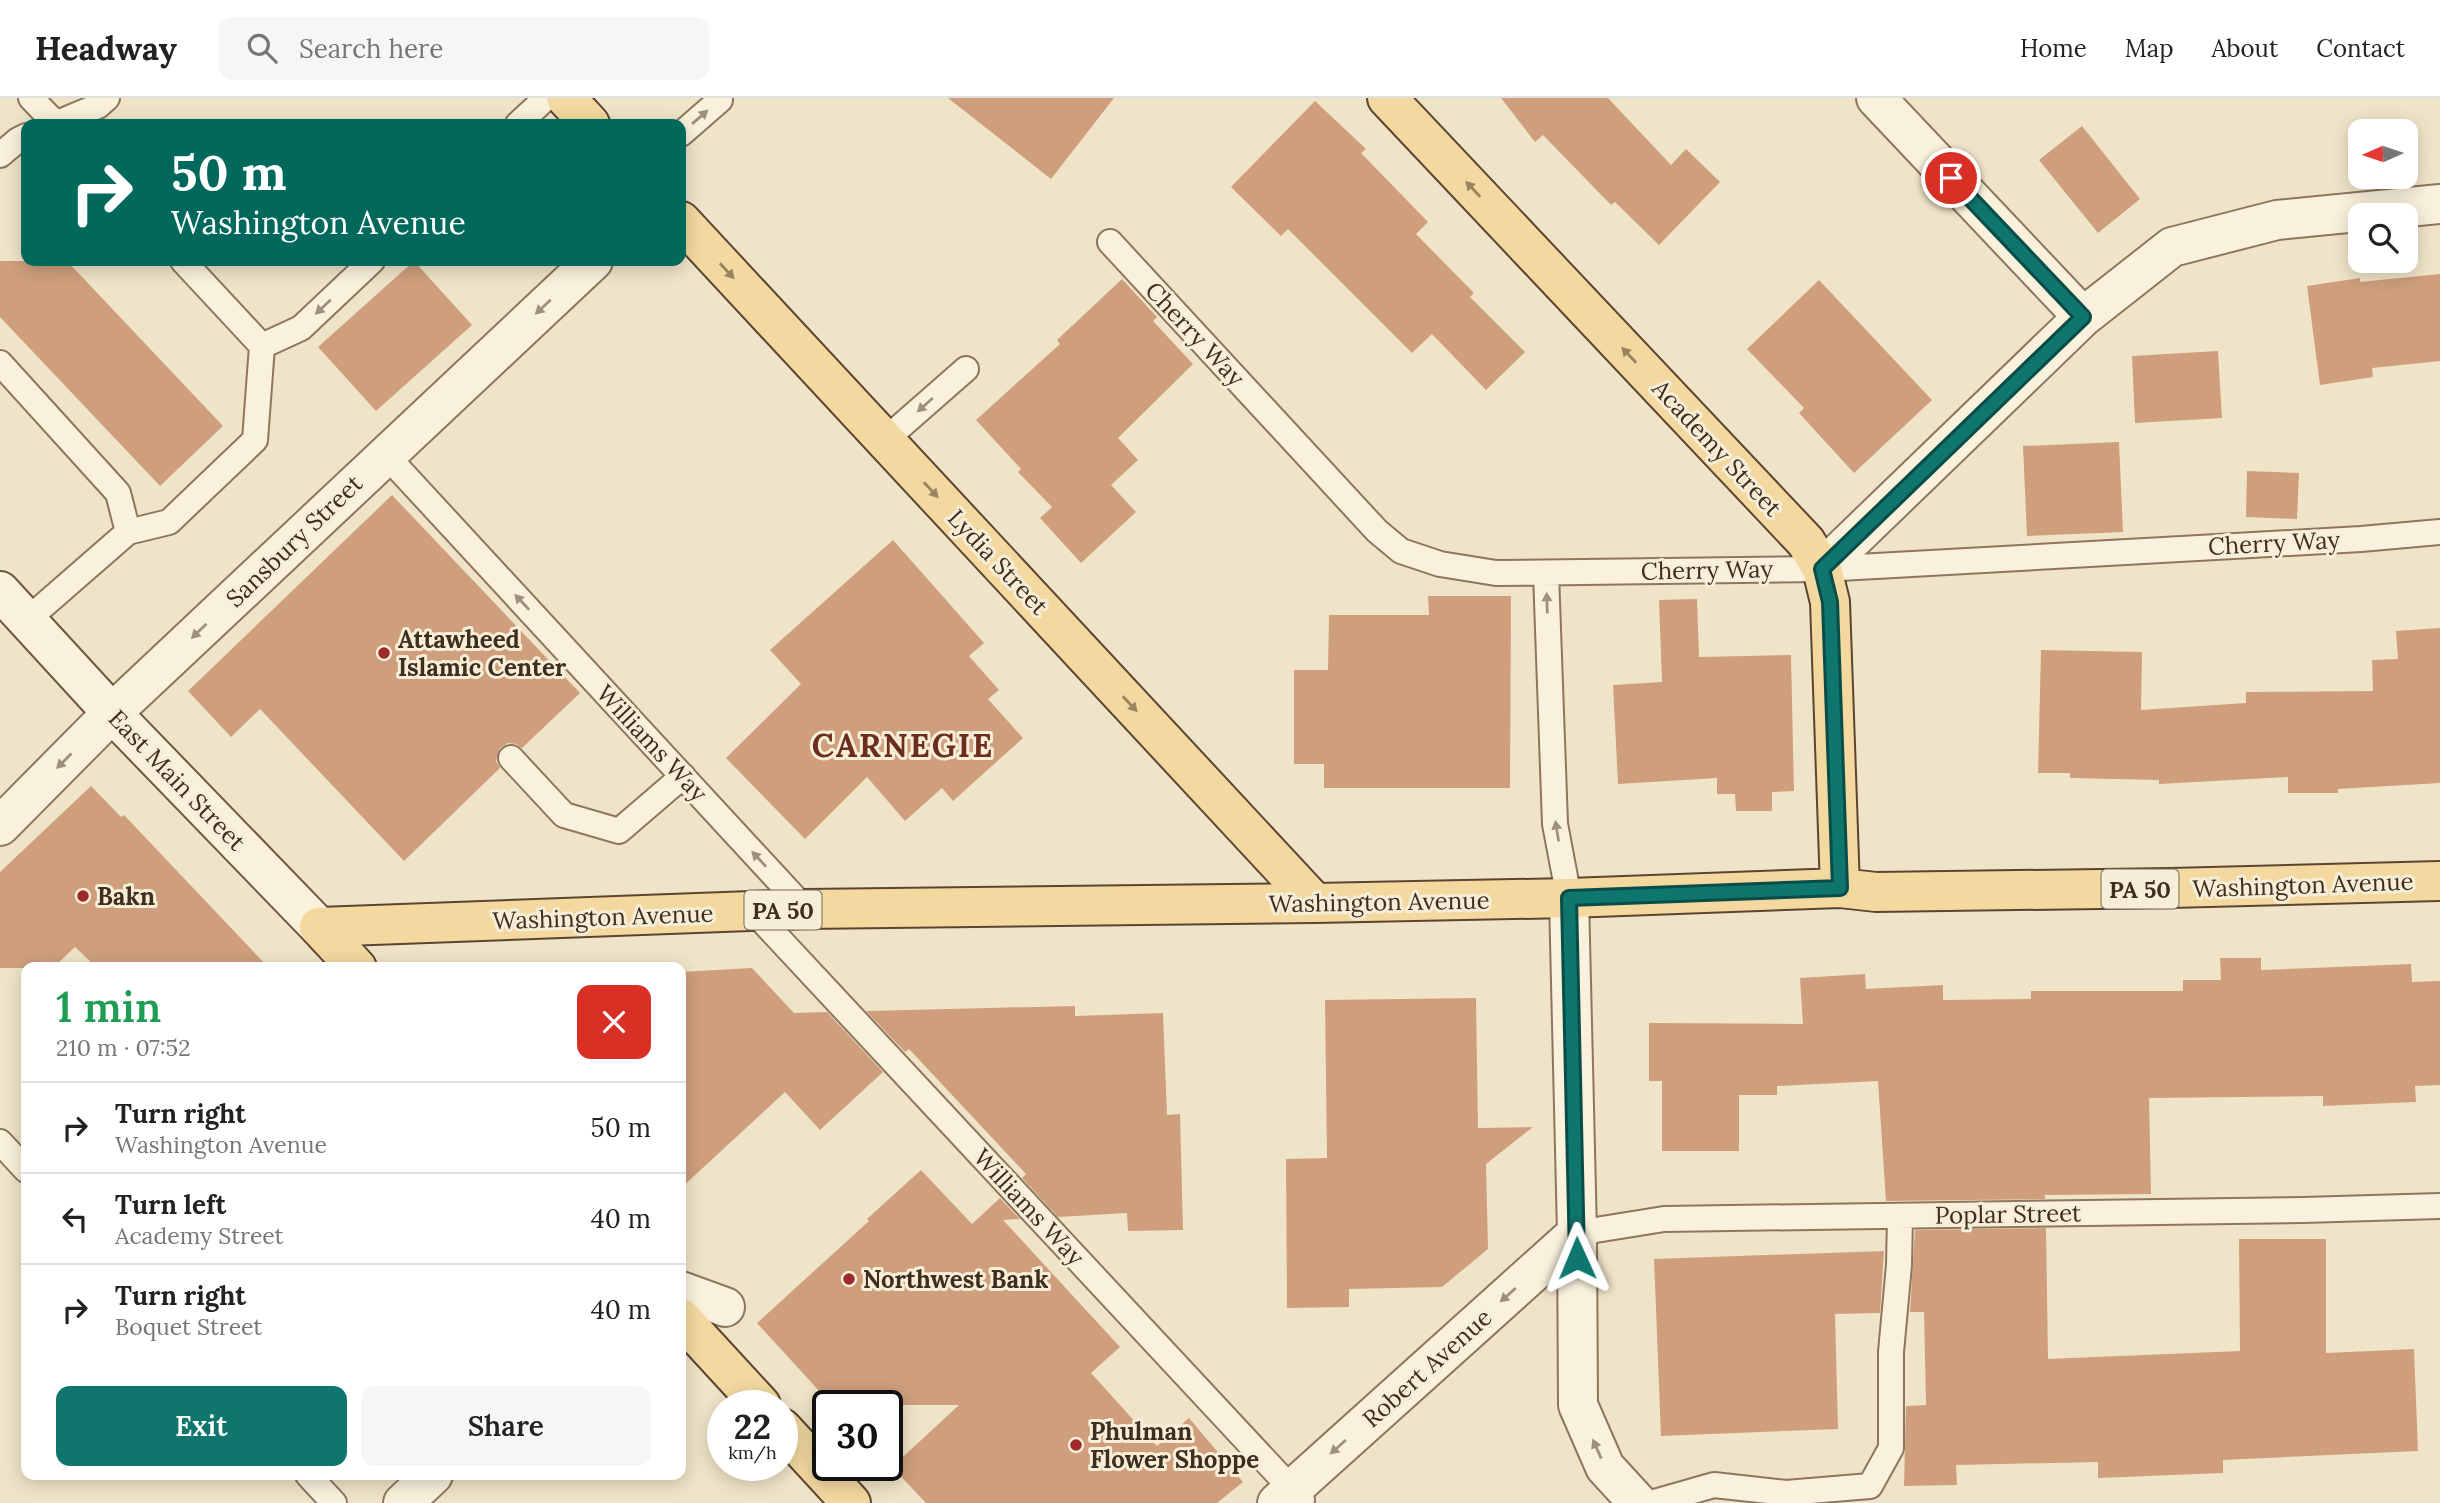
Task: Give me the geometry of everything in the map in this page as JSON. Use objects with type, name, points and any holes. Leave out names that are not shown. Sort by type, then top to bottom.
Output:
[{"type":"main road","points":[[566,98],[585,119]]},
{"type":"main road","name":"Academy Street","points":[[1387,98],[1806,542],[1822,569],[1830,602],[1840,888]]},
{"type":"main road","name":"Lydia Street","points":[[686,226],[1315,903]]},
{"type":"main road","name":"Washington Avenue","points":[[319,927],[805,909],[1569,898],[1840,888],[1876,892],[2010,891],[2440,881]]},
{"type":"main road","name":"East Main Street","points":[[319,927],[351,962]]},
{"type":"main road","points":[[686,1323],[747,1390]]},
{"type":"main road","points":[[798,1445],[851,1503]]},
{"type":"street","points":[[1876,98],[2083,317]]},
{"type":"street","points":[[1822,569],[2083,317],[2172,247],[2277,220],[2440,204]]},
{"type":"street","name":"Sansbury Street","points":[[0,825],[112,713],[588,266]]},
{"type":"street","name":"East Main Street","points":[[0,591],[112,713],[319,927]]},
{"type":"street","points":[[1569,898],[1578,1405],[1605,1467],[1638,1503]]},
{"type":"street","name":"Robert Avenue","points":[[1291,1498],[1577,1233]]},
{"type":"street","points":[[686,1293],[725,1307]]},
{"type":"street","points":[[403,1503],[428,1480]]},
{"type":"lane","points":[[31,98],[50,119]]},
{"type":"lane","points":[[67,119],[98,106],[107,98]]},
{"type":"lane","points":[[523,119],[546,98]]},
{"type":"lane","points":[[686,130],[720,100]]},
{"type":"lane","points":[[0,155],[21,138]]},
{"type":"lane","name":"Cherry Way","points":[[1110,242],[1377,531],[1401,551],[1440,564],[1496,573],[1822,569],[2361,539],[2440,532]]},
{"type":"lane","points":[[27,620],[128,532],[169,522],[255,440],[262,346],[188,266]]},
{"type":"lane","points":[[262,346],[301,328],[367,266]]},
{"type":"lane","points":[[0,363],[118,493],[128,532]]},
{"type":"lane","points":[[885,440],[965,369]]},
{"type":"lane","name":"Williams Way","points":[[385,454],[805,909]]},
{"type":"lane","points":[[1546,573],[1555,824],[1569,898]]},
{"type":"lane","points":[[511,758],[564,815],[619,831],[683,776]]},
{"type":"lane","name":"Williams Way","points":[[754,912],[1291,1498]]},
{"type":"lane","points":[[0,1142],[21,1165]]},
{"type":"lane","name":"Poplar Street","points":[[1577,1233],[1664,1219],[2440,1206]]},
{"type":"lane","points":[[1651,1503],[1714,1485],[1786,1493],[1871,1495],[1891,1448],[1891,1352],[1899,1265],[1900,1216]]},
{"type":"lane","points":[[313,1480],[334,1503]]},
{"type":"building","points":[[948,98],[1114,98],[1051,179]]},
{"type":"building","points":[[1501,98],[1608,98],[1671,165],[1686,149],[1720,182],[1659,245],[1615,202],[1611,205],[1543,135],[1535,142]]},
{"type":"building","points":[[1315,101],[1366,149],[1361,153],[1428,222],[1416,234],[1474,293],[1470,297],[1525,352],[1486,390],[1432,334],[1412,353],[1288,229],[1281,236],[1231,187]]},
{"type":"building","points":[[2082,126],[2140,199],[2098,233],[2039,160]]},
{"type":"building","points":[[0,261],[21,261],[21,266],[72,266],[223,426],[160,486],[0,317]]},
{"type":"building","points":[[408,266],[419,266],[472,325],[376,411],[318,347]]},
{"type":"building","points":[[2440,274],[2440,361],[2372,368],[2373,377],[2320,385],[2307,286],[2360,278],[2360,282]]},
{"type":"building","points":[[1122,279],[1157,317],[1153,321],[1193,364],[1118,438],[1138,460],[1111,485],[1136,512],[1081,563],[1040,518],[1052,507],[1018,472],[1021,469],[976,420],[1060,344],[1057,340]]},
{"type":"building","points":[[1819,280],[1932,400],[1854,473],[1799,413],[1804,408],[1747,349]]},
{"type":"building","points":[[2218,351],[2222,418],[2135,423],[2132,356]]},
{"type":"building","points":[[2119,442],[2123,532],[2027,536],[2023,446]]},
{"type":"building","points":[[2247,471],[2299,473],[2297,519],[2246,517]]},
{"type":"building","name":"Attawheed Islamic Center","points":[[392,495],[580,693],[522,748],[508,743],[500,748],[496,761],[500,768],[404,861],[260,709],[231,737],[188,691]]},
{"type":"building","points":[[893,540],[984,643],[969,656],[999,690],[988,699],[1023,738],[953,801],[942,788],[905,821],[867,777],[805,839],[726,758],[801,684],[770,650]]},
{"type":"building","points":[[1428,596],[1511,596],[1510,788],[1324,788],[1324,764],[1294,764],[1294,670],[1328,670],[1329,615],[1429,615]]},
{"type":"building","points":[[1697,599],[1699,657],[1791,655],[1794,791],[1772,792],[1772,811],[1736,811],[1735,794],[1717,794],[1717,778],[1618,784],[1613,685],[1662,682],[1659,600]]},
{"type":"building","points":[[2440,628],[2440,783],[2338,789],[2338,793],[2288,793],[2288,777],[2159,784],[2159,780],[2070,778],[2070,773],[2038,773],[2041,650],[2142,652],[2141,710],[2246,703],[2246,692],[2373,691],[2372,660],[2398,659],[2396,631]]},
{"type":"building","points":[[91,786],[121,817],[124,815],[263,962],[91,962],[75,947],[59,962],[21,962],[21,968],[0,968],[0,872]]},
{"type":"building","points":[[2220,958],[2261,958],[2261,970],[2411,964],[2412,982],[2440,981],[2440,1085],[2415,1086],[2416,1102],[2323,1106],[2323,1096],[2149,1098],[2151,1194],[2045,1195],[2045,1199],[1886,1201],[1878,1081],[1777,1086],[1777,1095],[1739,1095],[1739,1151],[1662,1151],[1662,1081],[1649,1081],[1649,1023],[1803,1024],[1800,978],[1865,974],[1866,989],[1943,985],[1943,1000],[2031,999],[2031,991],[2183,991],[2183,980],[2221,980]]},
{"type":"building","points":[[752,968],[794,1013],[827,1012],[883,1072],[820,1130],[785,1092],[686,1183],[686,972]]},
{"type":"building","points":[[1476,998],[1478,1128],[1533,1127],[1486,1164],[1488,1249],[1442,1287],[1349,1289],[1349,1307],[1287,1308],[1286,1159],[1327,1158],[1325,1000]]},
{"type":"building","points":[[1075,1006],[1075,1016],[1163,1013],[1167,1115],[1180,1114],[1183,1230],[1128,1231],[1127,1213],[1058,1217],[1022,1178],[1026,1174],[909,1049],[905,1052],[866,1011]]},
{"type":"building","points":[[921,1170],[972,1224],[1000,1198],[1020,1219],[1003,1220],[1120,1347],[1091,1373],[1157,1446],[1189,1418],[1243,1482],[1217,1503],[926,1503],[903,1479],[903,1457],[959,1405],[903,1405],[903,1390],[818,1390],[757,1323],[869,1221],[867,1219]]},
{"type":"building","points":[[2046,1228],[2048,1359],[2240,1351],[2239,1239],[2326,1239],[2326,1353],[2414,1349],[2418,1451],[2223,1460],[2223,1473],[2098,1478],[2098,1462],[1956,1465],[1957,1485],[1904,1486],[1906,1406],[1926,1405],[1924,1312],[1910,1312],[1915,1230]]},
{"type":"building","points":[[1884,1251],[1880,1313],[1835,1314],[1838,1429],[1661,1436],[1654,1259]]},
{"type":"place","name":"Attawheed Islamic Center","points":[[384,653]]},
{"type":"place","name":"Bakn","points":[[83,896]]},
{"type":"place","name":"Northwest Bank","points":[[849,1279]]},
{"type":"place","name":"Phulman Flower Shoppe","points":[[1076,1445]]},
{"type":"district","name":"CARNEGIE","points":[[903,745]]},
{"type":"route","points":[[1577,1258],[1569,898],[1840,888],[1830,602],[1822,569],[2083,317],[1951,178]]}]
